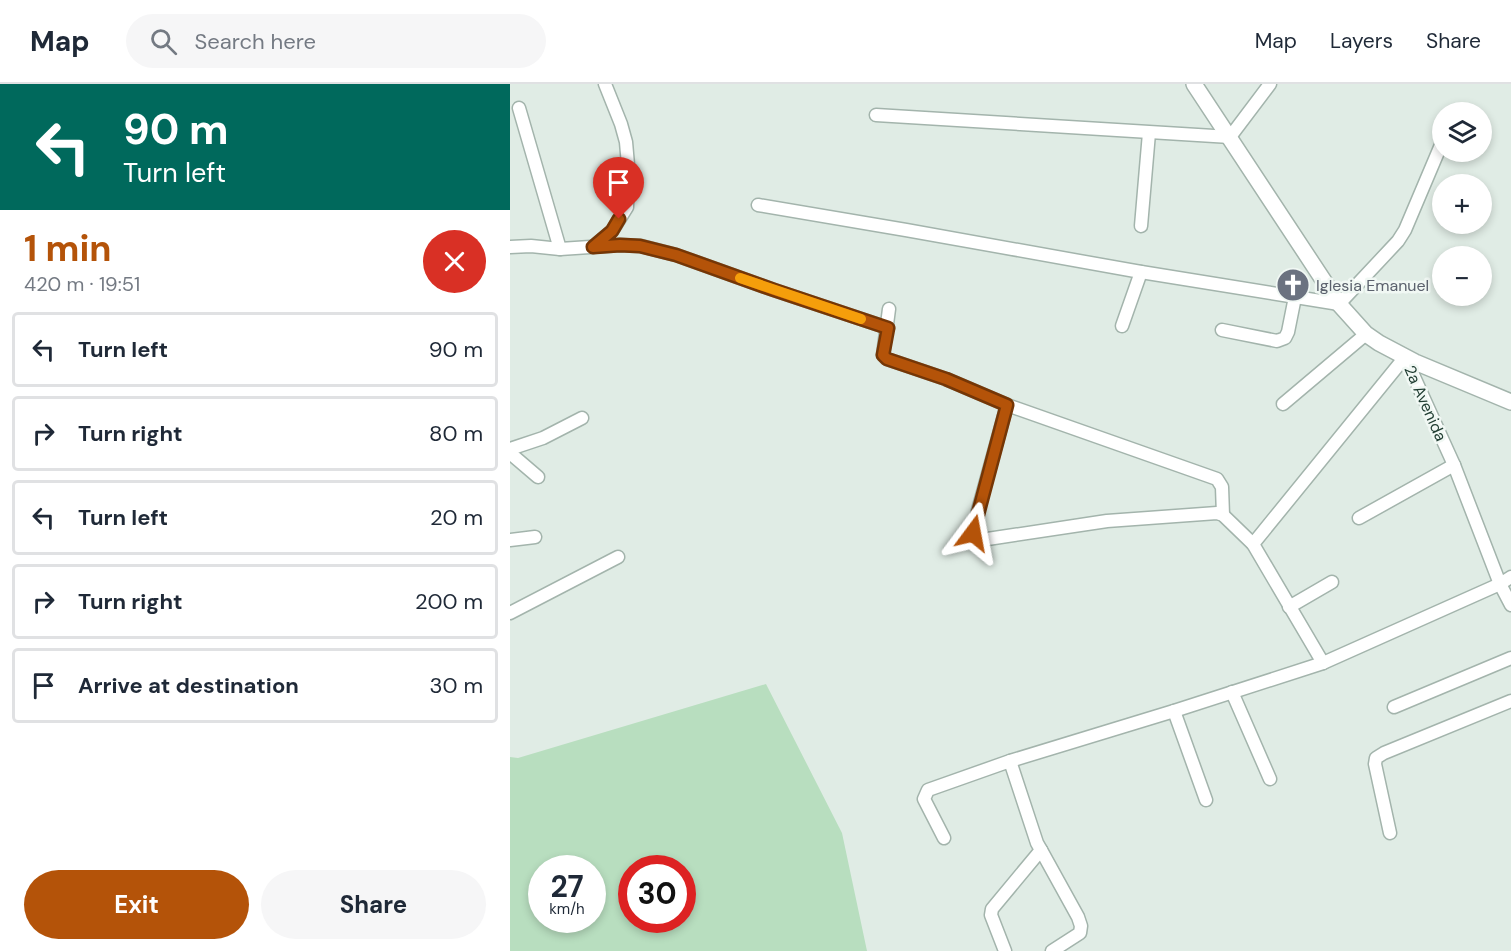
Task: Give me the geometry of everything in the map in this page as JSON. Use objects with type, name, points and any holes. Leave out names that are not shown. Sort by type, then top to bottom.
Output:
[{"type":"street","points":[[593,247],[612,231],[627,207],[626,142],[606,84]]},
{"type":"street","name":"2a Avenida","points":[[1194,84],[1339,303],[1366,334],[1405,357],[1506,580],[1511,604]]},
{"type":"street","points":[[876,115],[1230,137],[1270,84]]},
{"type":"street","points":[[519,108],[560,249]]},
{"type":"street","points":[[1141,226],[1149,133]]},
{"type":"street","points":[[758,205],[1141,272],[1339,303],[1398,241],[1405,230],[1434,162]]},
{"type":"street","points":[[510,247],[531,246],[560,249],[640,246],[676,255],[888,328]]},
{"type":"street","points":[[1122,326],[1141,272]]},
{"type":"street","points":[[1222,330],[1277,341],[1285,338],[1295,297]]},
{"type":"street","points":[[889,309],[883,355],[887,359],[946,379],[1007,405],[1217,478],[1222,487],[1223,514]]},
{"type":"street","points":[[1283,404],[1366,334]]},
{"type":"street","points":[[1253,544],[1405,357],[1511,402]]},
{"type":"street","points":[[1007,405],[977,514],[973,533],[975,539],[981,540],[1107,521],[1223,514],[1253,544],[1323,663]]},
{"type":"street","points":[[538,477],[510,451],[543,438],[582,418]]},
{"type":"street","points":[[1359,518],[1454,465]]},
{"type":"street","points":[[510,540],[535,537]]},
{"type":"street","points":[[510,613],[618,557]]},
{"type":"street","points":[[944,838],[924,799],[928,790],[1010,761],[1323,663],[1506,580]]},
{"type":"street","points":[[1289,607],[1332,582]]},
{"type":"street","points":[[1394,707],[1511,658]]},
{"type":"street","points":[[1232,692],[1270,779]]},
{"type":"street","points":[[1390,833],[1375,764],[1376,758],[1511,701]]},
{"type":"street","points":[[1174,711],[1206,800]]},
{"type":"street","points":[[1010,761],[1037,843],[1081,926],[1080,933],[1052,951]]},
{"type":"street","points":[[1005,951],[991,915],[992,909],[1041,850]]},
{"type":"green space","points":[[766,684],[842,833],[867,951],[510,951],[510,757],[518,758]]},
{"type":"slow traffic","points":[[740,278],[861,319]]},
{"type":"place","name":"Iglesia Emanuel","points":[[1293,285]]},
{"type":"route","points":[[619,219],[612,231],[593,247],[640,246],[676,255],[888,328],[883,355],[887,359],[946,379],[1007,405],[973,533]]}]
